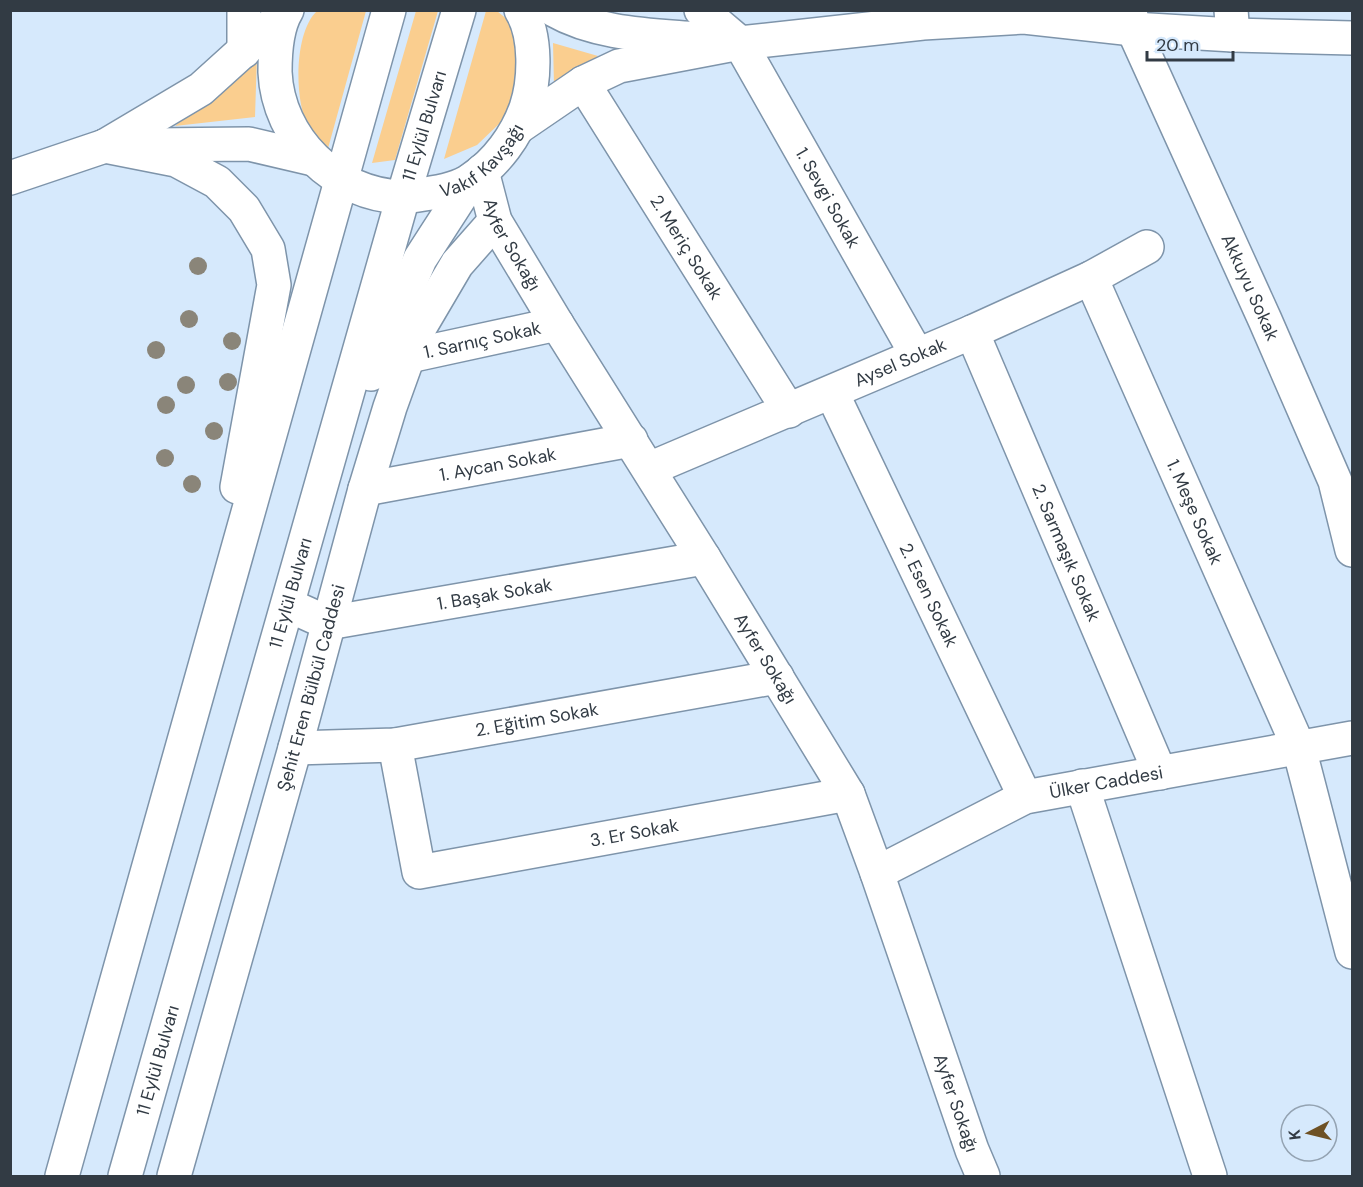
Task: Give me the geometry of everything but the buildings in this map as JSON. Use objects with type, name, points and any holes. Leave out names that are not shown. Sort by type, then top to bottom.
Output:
[{"type":"main road","points":[[244,10],[244,51]]},
{"type":"main road","points":[[62,1176],[343,181],[389,10]]},
{"type":"main road","name":"11 Eylül Bulvarı","points":[[125,1176],[403,197],[459,10]]},
{"type":"main road","name":"Vakıf Kavşağı","points":[[285,13],[274,52],[276,92],[290,128],[313,159],[343,181],[372,192],[403,197],[441,191],[477,175],[501,154],[520,126],[532,90],[533,52],[521,10]]},
{"type":"main road","points":[[554,10],[569,19],[628,34],[740,43]]},
{"type":"main road","points":[[701,10],[740,43]]},
{"type":"main road","points":[[10,178],[105,146],[201,89],[285,13]]},
{"type":"main road","points":[[520,126],[583,83],[619,66],[740,43],[772,24],[1024,14],[1232,23],[1353,38]]},
{"type":"main road","name":"Akkuyu Sokak","points":[[1131,20],[1335,481],[1353,550]]},
{"type":"main road","name":"1. Sevgi Sokak","points":[[740,43],[917,355]]},
{"type":"main road","name":"2. Meriç Sokak","points":[[583,83],[789,411]]},
{"type":"main road","points":[[105,146],[249,144],[313,159]]},
{"type":"main road","points":[[105,146],[176,160],[217,182],[244,209],[268,249],[274,285],[194,708]]},
{"type":"main road","points":[[319,497],[420,259],[477,175]]},
{"type":"main road","name":"Ayfer Sokağı","points":[[477,175],[495,221],[557,324],[650,469],[848,794],[983,1176]]},
{"type":"main road","name":"Şehit Eren Bülbül Caddesi","points":[[174,1176],[295,748],[364,489],[390,407],[417,332],[457,264],[495,221]]},
{"type":"main road","name":"Aysel Sokak","points":[[650,469],[972,332],[1091,278],[1147,247]]},
{"type":"main road","name":"1. Meşe Sokak","points":[[1091,278],[1299,748],[1353,952]]},
{"type":"main road","name":"1. Sarnıç Sokak","points":[[409,356],[557,324]]},
{"type":"main road","name":"2. Sarmaşık Sokak","points":[[972,332],[1160,773]]},
{"type":"main road","name":"2. Esen Sokak","points":[[832,393],[1025,797]]},
{"type":"main road","name":"1. Aycan Sokak","points":[[364,489],[631,440]]},
{"type":"main road","name":"1. Başak Sokak","points":[[328,623],[704,558]]},
{"type":"main road","points":[[288,605],[328,623]]},
{"type":"main road","name":"2. Eğitim Sokak","points":[[295,748],[394,745],[777,677]]},
{"type":"main road","name":"Ülker Caddesi","points":[[877,873],[1025,797],[1353,738]]},
{"type":"main road","name":"3. Er Sokak","points":[[394,745],[419,872],[848,794]]},
{"type":"main road","points":[[1082,786],[1210,1176]]},
{"type":"shaded area","points":[[317,11],[366,11],[327,152],[308,126],[300,100],[300,50],[309,21]]},
{"type":"shaded area","points":[[416,11],[438,11],[395,160],[372,163]]},
{"type":"shaded area","points":[[486,11],[497,11],[515,26],[523,54],[517,89],[501,122],[477,145],[444,159]]},
{"type":"shaded area","points":[[553,43],[598,56],[554,85]]},
{"type":"shaded area","points":[[257,55],[255,117],[175,126]]}]
